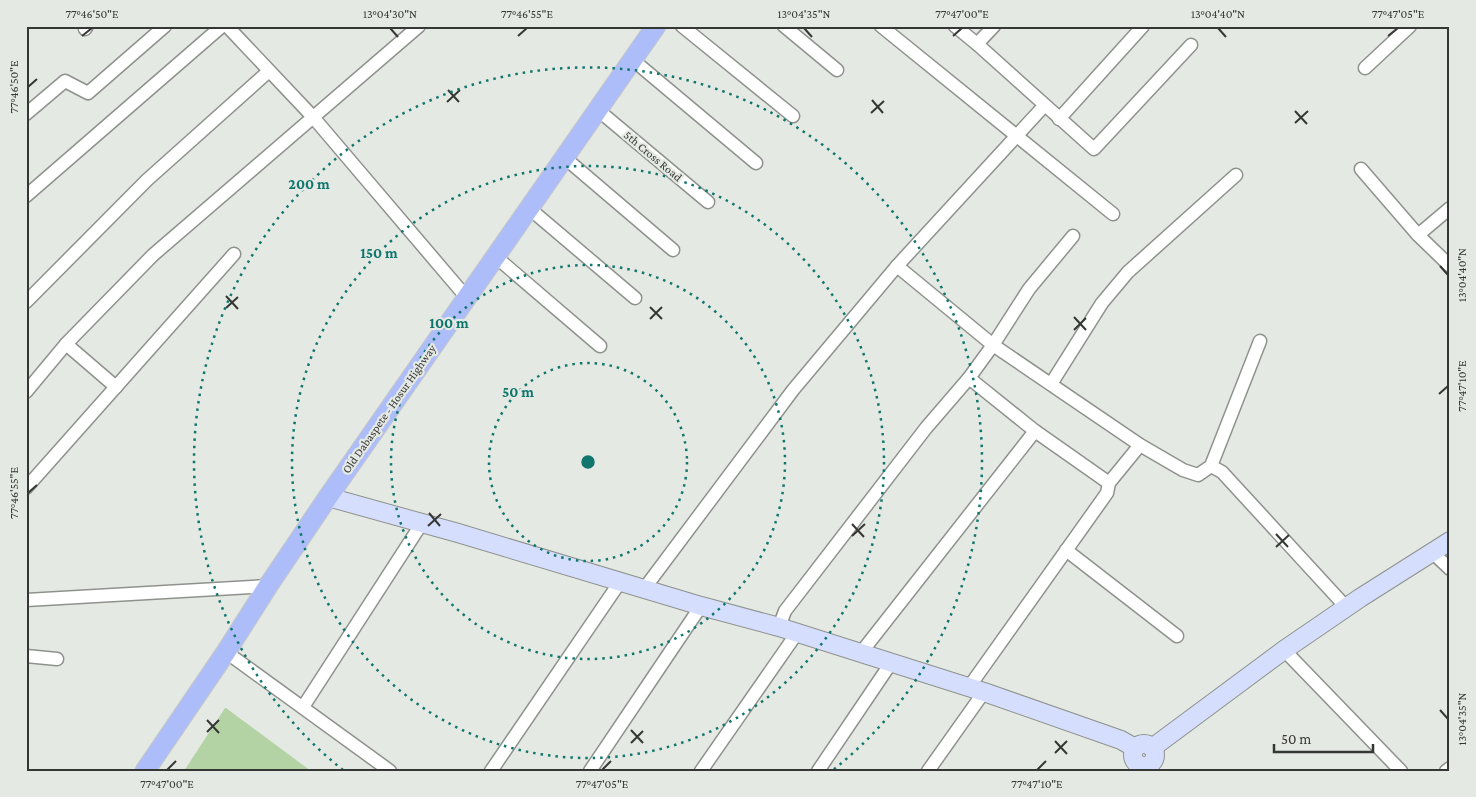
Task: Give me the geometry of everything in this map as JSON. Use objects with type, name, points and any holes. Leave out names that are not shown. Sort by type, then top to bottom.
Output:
[{"type":"main road","name":"Old Dabaspete - Hosur Highway","points":[[145,771],[328,497],[656,26]]},
{"type":"street","points":[[26,114],[65,81],[88,93],[164,26]]},
{"type":"street","points":[[26,196],[222,26]]},
{"type":"street","points":[[227,26],[312,117],[467,298]]},
{"type":"street","points":[[682,26],[793,116]]},
{"type":"street","points":[[784,26],[837,70]]},
{"type":"street","points":[[881,26],[1113,214]]},
{"type":"street","points":[[955,26],[1094,149],[1191,46]]},
{"type":"street","points":[[977,44],[994,26]]},
{"type":"street","points":[[1059,119],[1143,26]]},
{"type":"street","points":[[1365,68],[1410,26]]},
{"type":"street","points":[[26,392],[66,344],[153,255],[410,29]]},
{"type":"street","points":[[633,60],[756,163]]},
{"type":"street","points":[[26,302],[147,180],[269,71]]},
{"type":"street","points":[[644,589],[793,390],[897,266],[1044,106]]},
{"type":"street","name":"5th Cross Road","points":[[598,110],[708,202]]},
{"type":"street","points":[[565,158],[673,250]]},
{"type":"street","points":[[1361,169],[1418,235],[1450,266]]},
{"type":"street","points":[[1051,384],[1102,303],[1128,272],[1236,175]]},
{"type":"street","points":[[1418,235],[1450,208]]},
{"type":"street","points":[[530,209],[635,298]]},
{"type":"street","points":[[779,627],[785,611],[926,428],[969,378],[1029,289],[1074,236]]},
{"type":"street","points":[[26,488],[234,254]]},
{"type":"street","points":[[496,257],[600,346]]},
{"type":"street","points":[[897,266],[993,344],[1140,445],[1183,470],[1198,475],[1211,466],[1260,341]]},
{"type":"street","points":[[66,344],[116,387]]},
{"type":"street","points":[[969,378],[1035,431],[1109,483]]},
{"type":"street","points":[[860,654],[1035,431]]},
{"type":"street","points":[[928,771],[976,690],[1066,550],[1107,493],[1109,483],[1140,445]]},
{"type":"street","points":[[1211,466],[1222,472],[1346,607]]},
{"type":"street","points":[[328,497],[779,627],[976,690],[1121,740],[1134,748]]},
{"type":"street","points":[[303,708],[422,523]]},
{"type":"street","points":[[1152,748],[1284,650],[1346,607],[1450,541]]},
{"type":"street","points":[[1066,550],[1177,636]]},
{"type":"street","points":[[1432,552],[1450,569]]},
{"type":"street","points":[[491,771],[620,582]]},
{"type":"street","points":[[26,600],[268,586]]},
{"type":"street","points":[[590,771],[701,606]]},
{"type":"street","points":[[701,771],[797,633]]},
{"type":"street","points":[[1284,650],[1402,771]]},
{"type":"street","points":[[226,652],[390,771]]},
{"type":"street","points":[[26,656],[58,659]]},
{"type":"street","points":[[818,771],[891,663]]},
{"type":"street","points":[[1142,743],[1152,748],[1155,752],[1153,761],[1137,768],[1132,754],[1134,748],[1142,743]]},
{"type":"street","points":[[1446,771],[1450,768]]},
{"type":"green space","points":[[226,708],[311,771],[184,771]]}]
